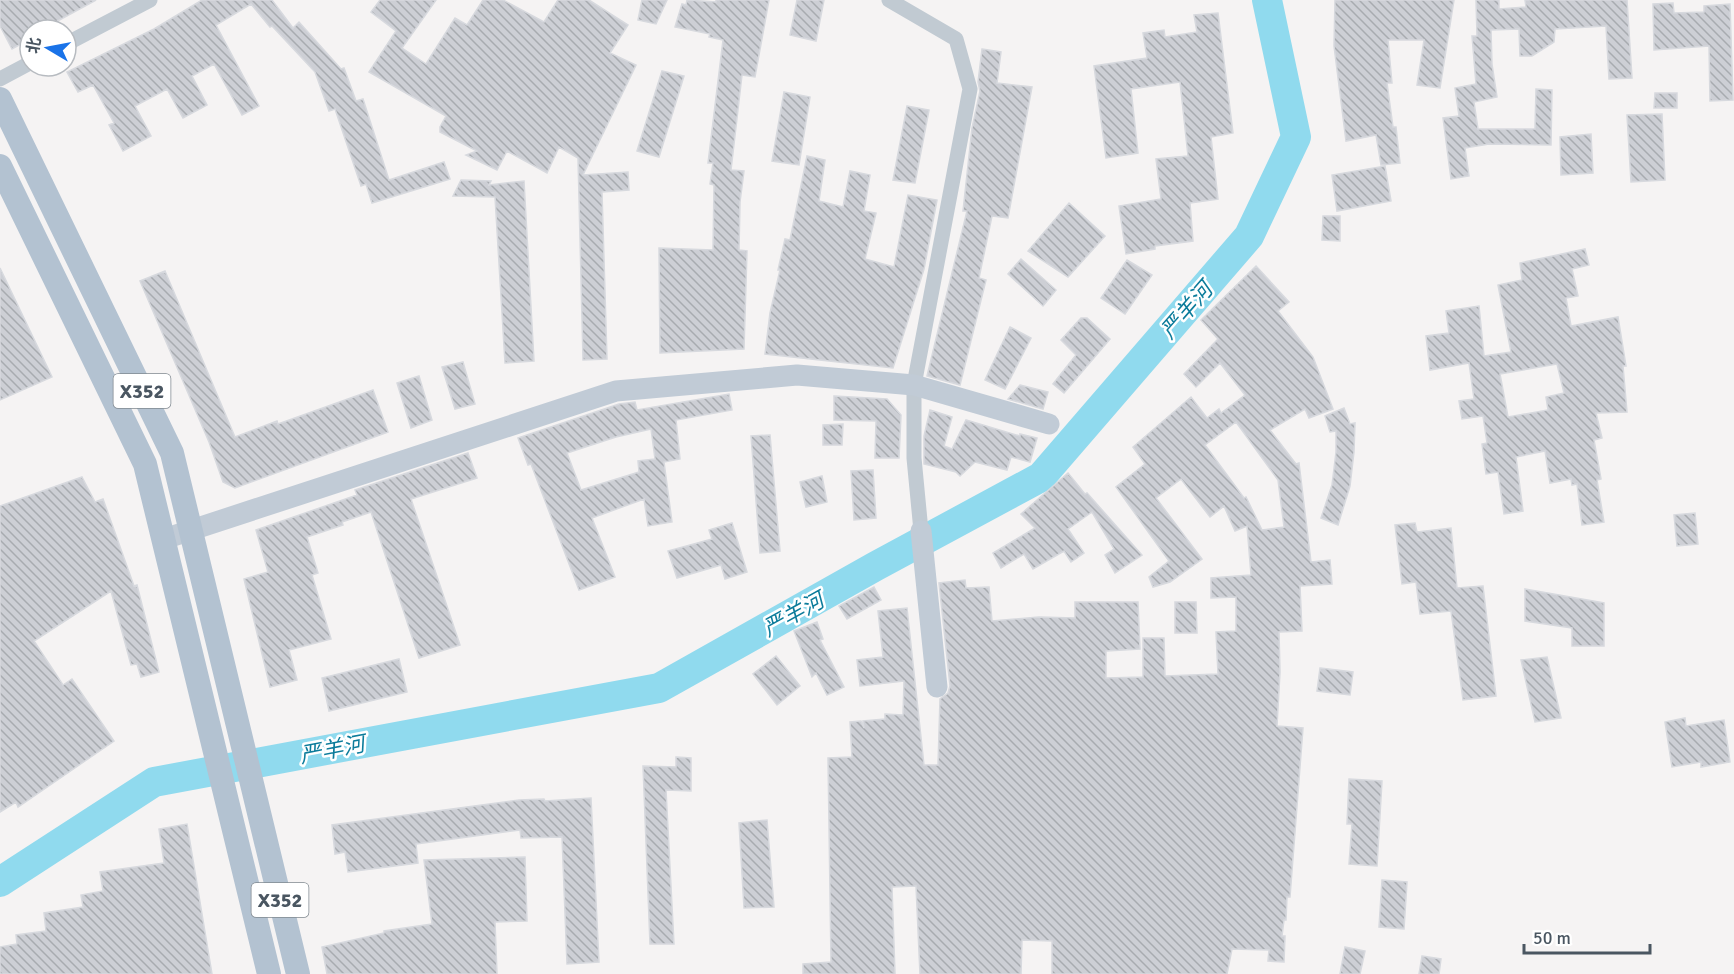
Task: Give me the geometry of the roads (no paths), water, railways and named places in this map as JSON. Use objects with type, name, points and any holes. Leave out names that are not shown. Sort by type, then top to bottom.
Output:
[{"type":"main road","name":"X352","points":[[0,99],[172,453],[298,974]]},
{"type":"main road","name":"X352","points":[[0,166],[145,465],[269,974]]},
{"type":"street","points":[[78,38],[150,0]]},
{"type":"street","points":[[889,0],[956,39],[970,89],[914,385],[914,458],[937,687]]},
{"type":"street","points":[[0,79],[18,69]]},
{"type":"street","points":[[164,540],[191,529],[616,391],[797,375],[914,385],[1049,424]]},
{"type":"waterway","name":"严羊河","points":[[0,882],[154,782],[659,688],[876,566],[1041,477],[1249,236],[1296,137],[1267,0]]}]
